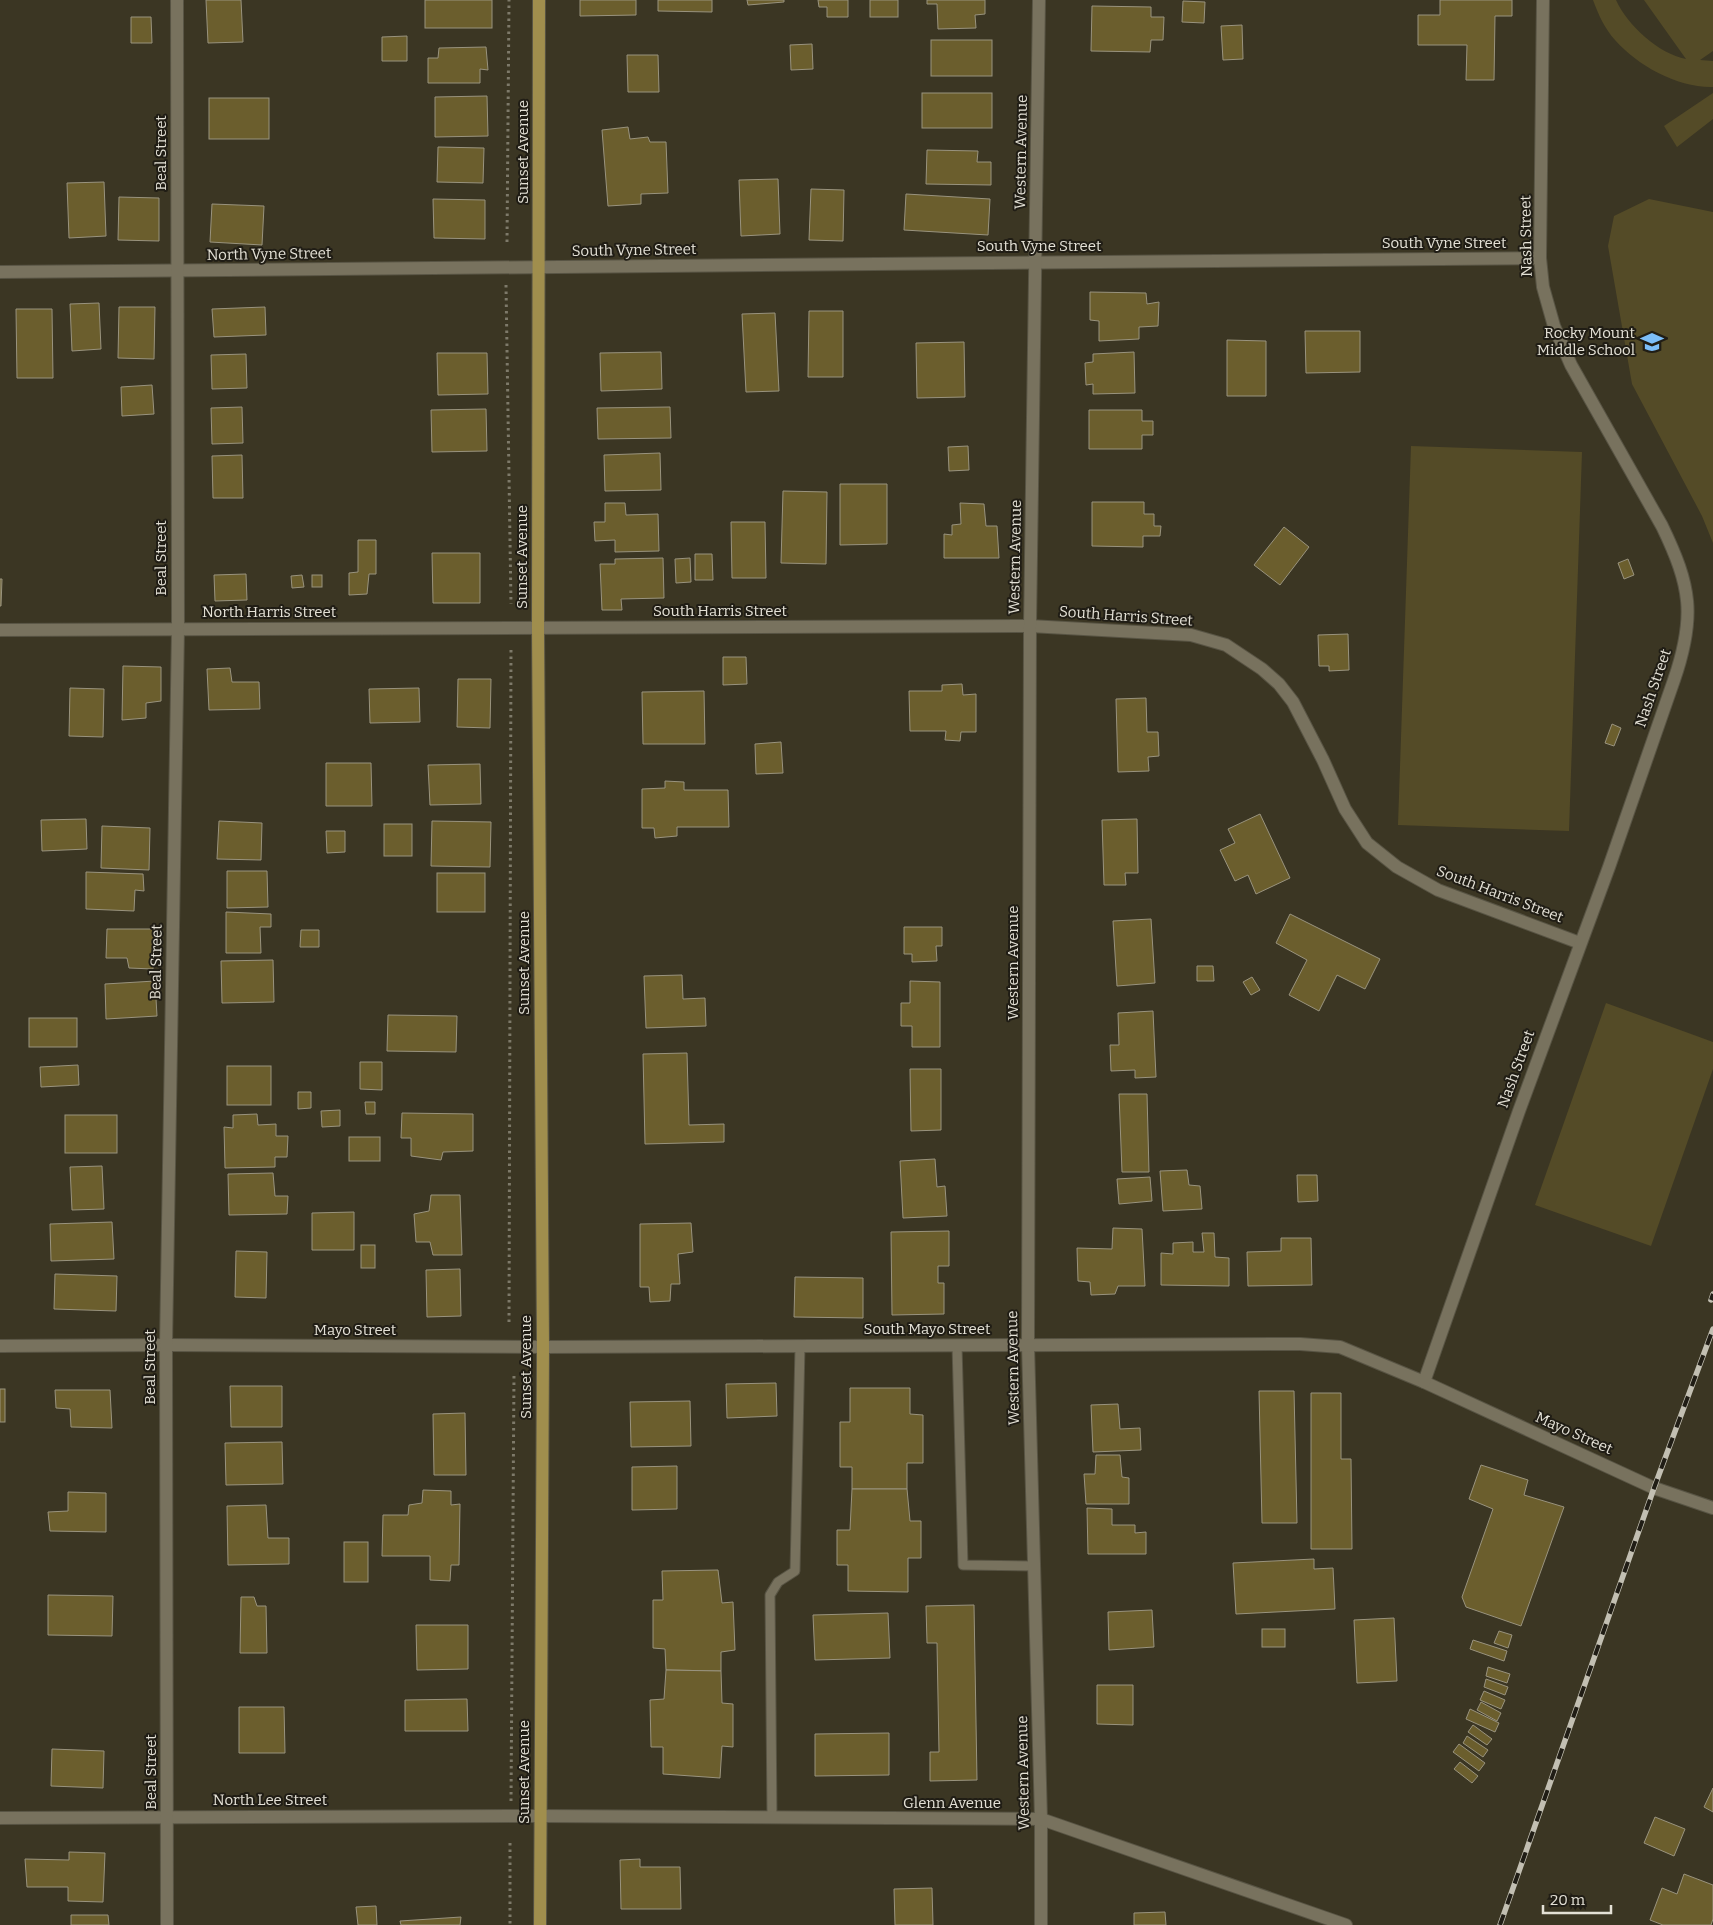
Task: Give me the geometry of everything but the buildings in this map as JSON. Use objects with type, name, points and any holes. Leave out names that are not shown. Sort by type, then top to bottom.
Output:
[{"type":"main road","name":"Sunset Avenue","points":[[539,0],[538,628],[543,1347],[540,1925]]},
{"type":"street","name":"Beal Street","points":[[167,1925],[166,1345],[178,628],[177,0]]},
{"type":"street","name":"Western Avenue","points":[[1039,0],[1030,626],[1028,1345],[1041,1819],[1042,1925]]},
{"type":"street","name":"Nash Street","points":[[1424,1382],[1580,943],[1609,867],[1683,653],[1688,623],[1688,598],[1683,575],[1666,535],[1575,373],[1554,326],[1543,288],[1540,258],[1543,0]]},
{"type":"street","name":"South Vyne Street","points":[[539,267],[1540,258]]},
{"type":"street","name":"North Vyne Street","points":[[0,272],[539,267]]},
{"type":"street","name":"South Harris Street","points":[[538,628],[1030,626],[1191,635],[1226,645],[1262,669],[1279,684],[1293,702],[1323,760],[1345,810],[1368,843],[1397,867],[1438,890],[1580,943]]},
{"type":"street","name":"North Harris Street","points":[[0,630],[538,628]]},
{"type":"street","name":"South Mayo Street","points":[[543,1347],[1300,1344],[1340,1347],[1424,1382]]},
{"type":"street","name":"Mayo Street","points":[[0,1346],[543,1347]]},
{"type":"street","name":"Mayo Street","points":[[1424,1382],[1654,1488],[1713,1508]]},
{"type":"street","name":"North Lee Street","points":[[0,1818],[540,1816]]},
{"type":"street","name":"Glenn Avenue","points":[[540,1816],[1041,1819],[1346,1925]]},
{"type":"lane","points":[[957,1345],[963,1565],[1034,1566]]},
{"type":"lane","points":[[772,1818],[770,1595],[778,1582],[795,1571],[800,1346]]},
{"type":"path","points":[[507,242],[509,0]]},
{"type":"path","points":[[506,284],[510,604]]},
{"type":"path","points":[[509,1322],[511,648]]},
{"type":"path","points":[[512,1803],[514,1374]]},
{"type":"path","points":[[510,1843],[510,1925]]},
{"type":"shaded area","points":[[1593,0],[1616,0],[1628,19],[1645,37],[1665,51],[1686,59],[1644,0],[1713,0],[1713,51],[1700,60],[1713,61],[1713,87],[1686,84],[1647,67],[1624,50],[1615,40],[1608,31]]},
{"type":"shaded area","points":[[1713,93],[1713,119],[1677,147],[1664,126]]},
{"type":"shaded area","points":[[1649,199],[1713,212],[1713,543],[1702,516],[1632,384],[1608,246],[1614,216]]},
{"type":"shaded area","points":[[1411,446],[1582,452],[1569,831],[1398,825]]},
{"type":"shaded area","points":[[1606,1003],[1713,1042],[1713,1069],[1651,1246],[1535,1205]]},
{"type":"railway","points":[[1711,1300],[1713,1294]]},
{"type":"railway","points":[[1500,1925],[1654,1488],[1713,1329]]},
{"type":"place","name":"Rocky Mount Middle School","points":[[1652,342]]}]
